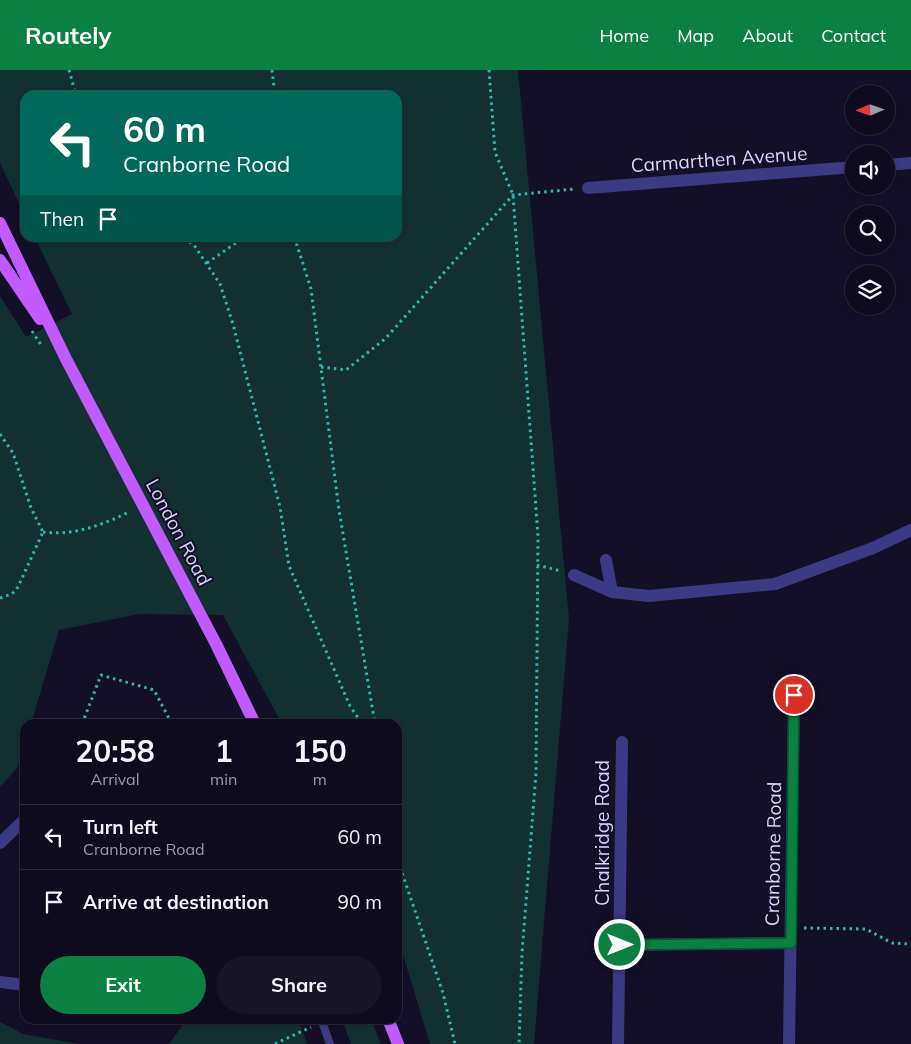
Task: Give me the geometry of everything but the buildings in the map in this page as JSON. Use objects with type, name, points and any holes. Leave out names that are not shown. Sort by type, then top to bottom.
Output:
[{"type":"main road","name":"London Road","points":[[0,223],[66,359],[216,644],[253,719]]},
{"type":"main road","name":"London Road","points":[[0,260],[66,359]]},
{"type":"main road","points":[[390,1024],[398,1044]]},
{"type":"street","points":[[895,164],[911,163]]},
{"type":"street","name":"Carmarthen Avenue","points":[[588,188],[845,168]]},
{"type":"street","points":[[574,575],[612,592],[649,596],[775,584],[873,548],[911,530]]},
{"type":"street","points":[[606,560],[612,592]]},
{"type":"street","name":"Cranborne Road","points":[[789,1044],[794,695]]},
{"type":"street","name":"Chalkridge Road","points":[[618,1044],[622,742]]},
{"type":"street","points":[[0,842],[20,824]]},
{"type":"street","points":[[620,945],[791,943]]},
{"type":"street","points":[[0,982],[20,984]]},
{"type":"lane","points":[[322,1024],[330,1044]]},
{"type":"path","points":[[69,70],[75,90]]},
{"type":"path","points":[[272,70],[274,90]]},
{"type":"path","points":[[488,70],[495,152],[513,195],[538,536],[536,773],[522,953],[519,1044]]},
{"type":"path","points":[[321,366],[346,370],[386,338],[513,195],[588,188]]},
{"type":"path","points":[[190,242],[194,245],[220,284],[233,324],[280,507],[288,566],[350,706],[359,719]]},
{"type":"path","points":[[206,263],[237,242]]},
{"type":"path","points":[[296,242],[311,289],[339,510],[374,719]]},
{"type":"path","points":[[0,434],[13,453],[30,508],[44,532]]},
{"type":"path","points":[[44,532],[59,534],[81,530],[101,525],[129,512]]},
{"type":"path","points":[[0,598],[12,594],[18,588],[44,532]]},
{"type":"path","points":[[537,565],[574,575]]},
{"type":"path","points":[[84,719],[101,676],[154,690],[169,719]]},
{"type":"path","points":[[402,873],[443,993],[455,1044]]},
{"type":"path","points":[[791,928],[866,929],[892,943],[911,944]]},
{"type":"path","points":[[275,1044],[315,1024]]},
{"type":"green space","points":[[0,70],[518,70],[569,619],[534,1044],[430,1044],[402,951],[402,719],[279,719],[223,615],[139,614],[59,630],[32,719],[20,719],[20,760],[18,767],[0,787],[0,296],[26,337],[72,314],[37,242],[402,242],[402,90],[20,90],[20,205],[0,163]]},
{"type":"green space","points":[[0,1022],[23,1034],[79,1044],[0,1044]]},
{"type":"green space","points":[[183,1024],[300,1024],[307,1044],[169,1044]]},
{"type":"green space","points":[[344,1024],[373,1024],[381,1044],[351,1044]]},
{"type":"route","points":[[620,945],[791,943],[794,695]]}]
